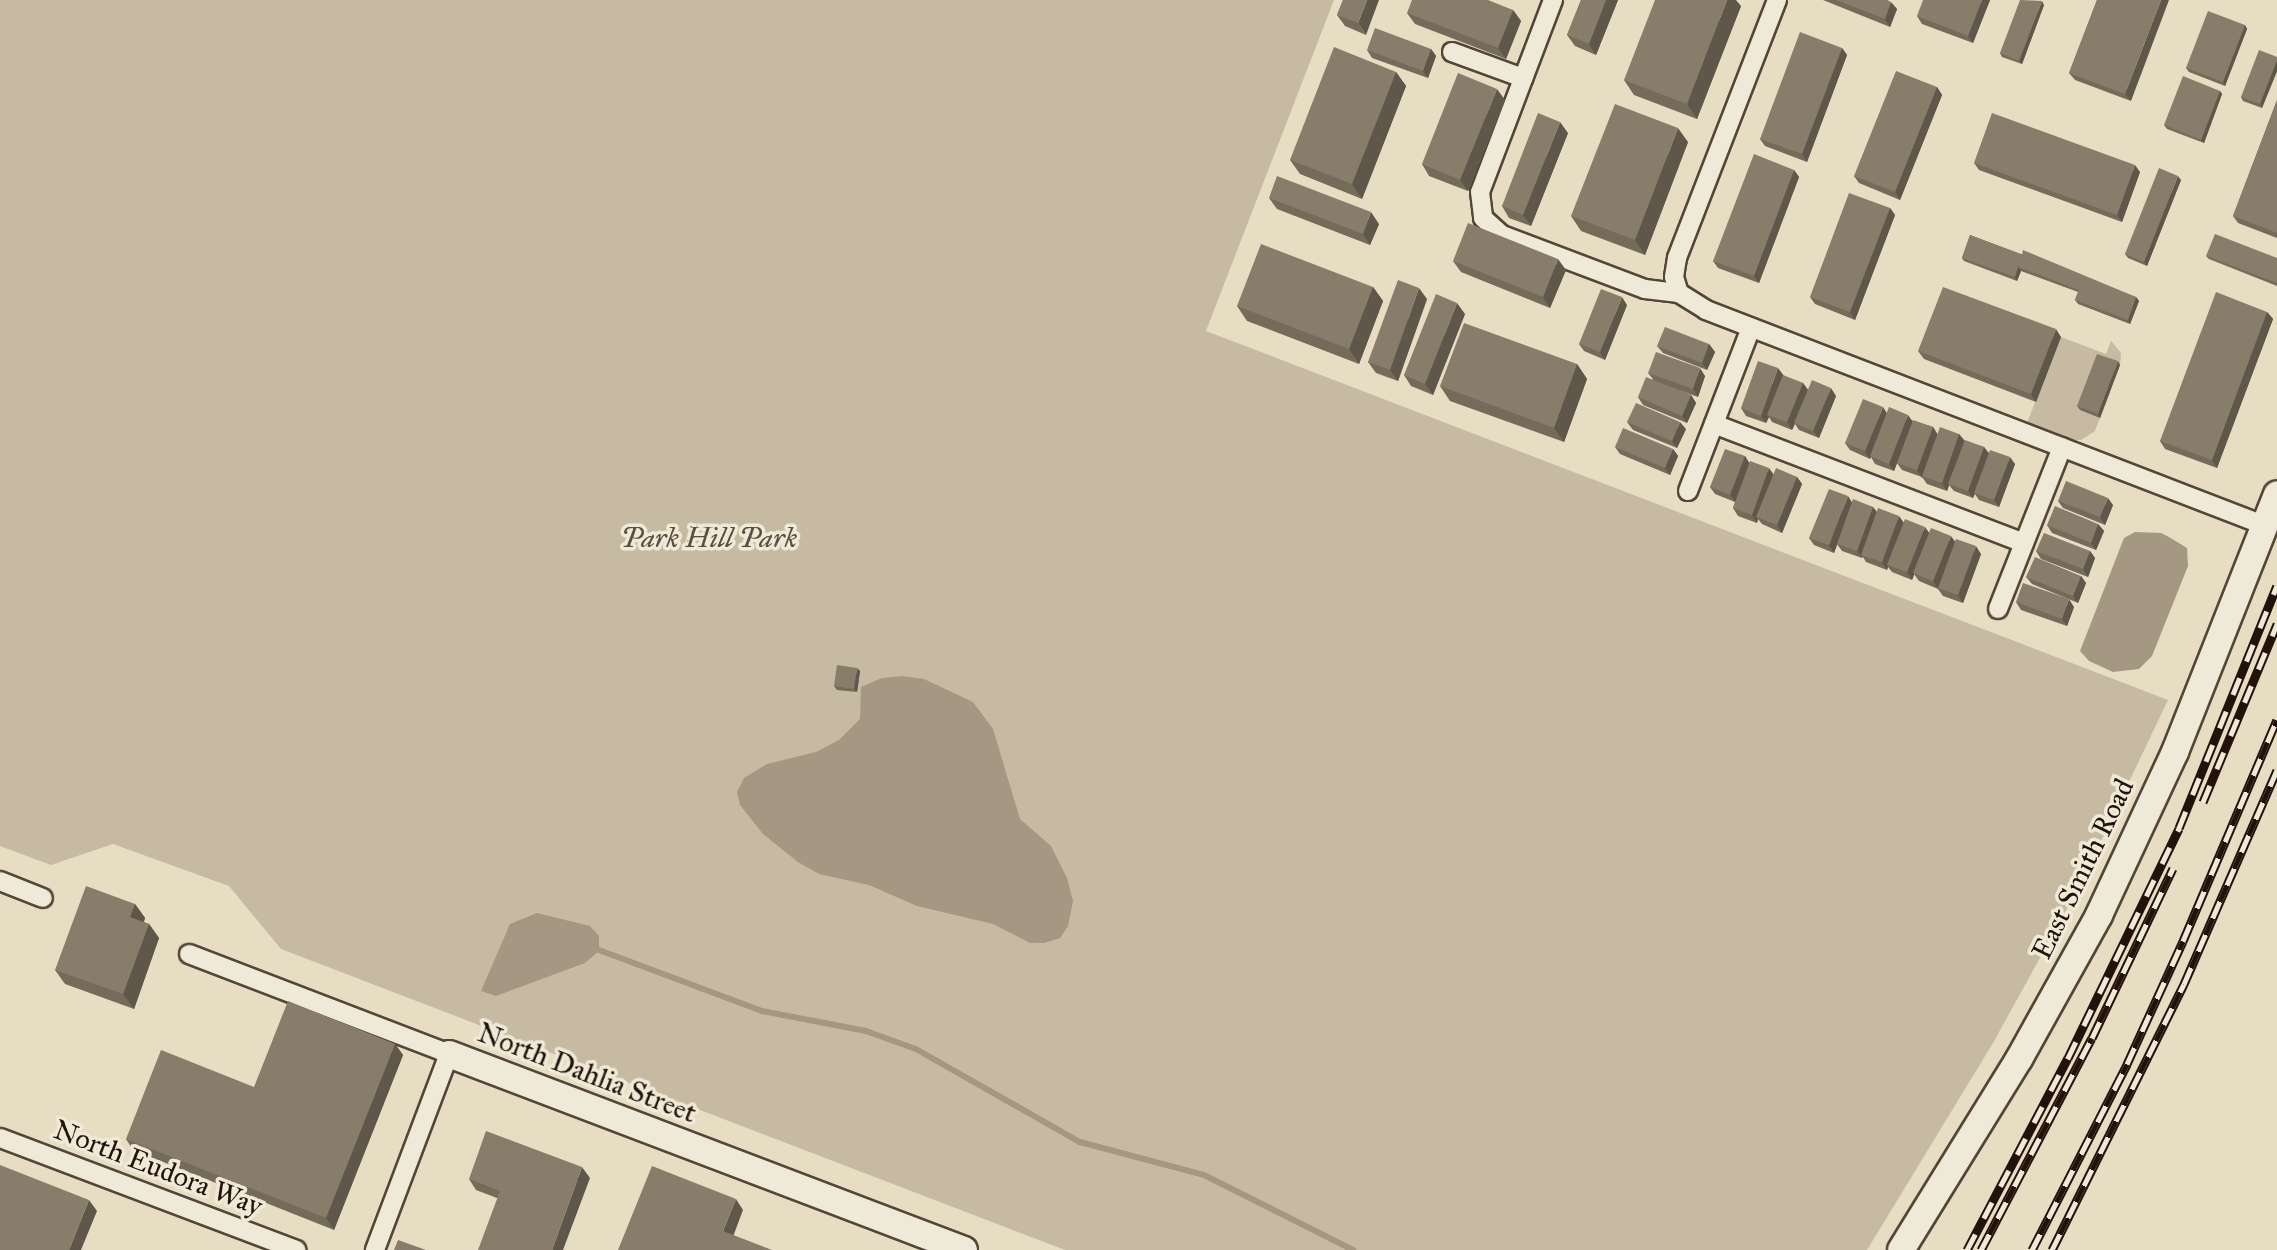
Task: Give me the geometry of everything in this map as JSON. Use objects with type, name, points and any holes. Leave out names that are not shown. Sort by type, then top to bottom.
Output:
[{"type":"street","points":[[1553,0],[1480,192],[1479,210],[1488,226],[1502,235],[1645,289],[1679,293],[1696,306],[1751,328],[2266,526]]},
{"type":"street","points":[[1679,293],[1674,277],[1677,258],[1777,0]]},
{"type":"street","points":[[1452,52],[1523,78]]},
{"type":"street","points":[[1688,491],[1751,328]]},
{"type":"street","points":[[1714,424],[2024,543]]},
{"type":"street","points":[[1998,609],[2062,447]]},
{"type":"street","name":"East Smith Road","points":[[1901,1250],[2019,1059],[2099,915],[2175,752],[2277,494]]},
{"type":"street","points":[[0,881],[43,898]]},
{"type":"street","name":"North Dahlia Street","points":[[189,954],[964,1250]]},
{"type":"street","points":[[375,1250],[449,1054]]},
{"type":"street","name":"North Eudora Way","points":[[0,1138],[297,1250]]},
{"type":"green space","name":"Park Hill Park","points":[[0,0],[1334,0],[1206,331],[2168,700],[2079,887],[1993,1043],[1867,1250],[1065,1250],[281,949],[229,886],[113,844],[51,865],[0,846]]},
{"type":"green space","points":[[2061,337],[2106,354],[2111,341],[2121,353],[2120,365],[2100,358],[2100,418],[2095,431],[2081,440],[2065,440],[2027,423]]},
{"type":"shaded area","points":[[2135,532],[2161,533],[2187,548],[2188,566],[2152,656],[2139,669],[2113,672],[2089,661],[2080,651],[2124,538]]},
{"type":"shaded area","points":[[902,676],[924,679],[973,702],[993,729],[1020,819],[1051,846],[1067,878],[1073,901],[1068,926],[1060,938],[1030,943],[993,924],[917,906],[869,885],[819,874],[798,862],[763,834],[740,805],[737,792],[744,778],[767,764],[816,752],[839,740],[860,719],[861,687],[882,678]]},
{"type":"shaded area","points":[[537,913],[590,926],[599,936],[599,951],[585,963],[496,996],[481,991],[510,924]]},
{"type":"building","points":[[1343,0],[1367,0],[1358,23],[1337,15]]},
{"type":"building","points":[[1412,0],[1488,0],[1513,10],[1498,48],[1407,13]]},
{"type":"building","points":[[1581,0],[1606,0],[1589,44],[1567,35]]},
{"type":"building","points":[[1655,0],[1727,0],[1687,104],[1624,80]]},
{"type":"building","points":[[1836,0],[1887,0],[1891,2],[1885,19]]},
{"type":"building","points":[[1923,0],[1982,0],[1968,36],[1917,16]]},
{"type":"building","points":[[2020,0],[2042,1],[2019,61],[2000,53]]},
{"type":"building","points":[[2097,0],[2161,0],[2125,94],[2069,73]]},
{"type":"building","points":[[2208,11],[2245,25],[2223,82],[2186,68]]},
{"type":"building","points":[[1375,28],[1431,49],[1423,71],[1367,50]]},
{"type":"building","points":[[1800,32],[1842,48],[1802,154],[1760,139]]},
{"type":"building","points":[[1334,47],[1396,72],[1352,184],[1290,160]]},
{"type":"building","points":[[2259,50],[2277,57],[2260,104],[2241,97]]},
{"type":"building","points":[[1896,71],[1937,87],[1895,192],[1854,176]]},
{"type":"building","points":[[1458,73],[1497,89],[1460,180],[1422,164]]},
{"type":"building","points":[[2183,76],[2220,91],[2201,140],[2164,125]]},
{"type":"building","points":[[2277,100],[2277,233],[2233,216]]},
{"type":"building","points":[[1615,104],[1678,128],[1635,240],[1571,216]]},
{"type":"building","points":[[1538,113],[1560,122],[1523,215],[1502,206]]},
{"type":"building","points":[[1992,113],[2135,165],[2117,215],[1974,163]]},
{"type":"building","points":[[1754,154],[1794,170],[1754,276],[1713,261]]},
{"type":"building","points":[[2159,168],[2178,176],[2144,262],[2125,254]]},
{"type":"building","points":[[1277,176],[1371,212],[1363,234],[1269,198]]},
{"type":"building","points":[[1849,193],[1890,208],[1850,312],[1810,297]]},
{"type":"building","points":[[1468,223],[1558,259],[1543,297],[1453,261]]},
{"type":"building","points":[[2215,234],[2277,258],[2277,283],[2206,256]]},
{"type":"building","points":[[1970,235],[2022,255],[2023,250],[2136,297],[2128,320],[2075,300],[2079,290],[2018,267],[2015,277],[1962,258]]},
{"type":"building","points":[[1261,244],[1373,287],[1349,349],[1237,306]]},
{"type":"building","points":[[1398,280],[1419,288],[1390,370],[1368,362]]},
{"type":"building","points":[[1943,287],[2056,329],[2031,394],[1918,351]]},
{"type":"building","points":[[1601,289],[1622,297],[1600,352],[1579,344]]},
{"type":"building","points":[[2216,292],[2267,312],[2212,460],[2160,441]]},
{"type":"building","points":[[1436,294],[1457,303],[1425,384],[1404,375]]},
{"type":"building","points":[[1464,323],[1577,364],[1554,428],[1440,386]]},
{"type":"building","points":[[1665,327],[1709,344],[1702,363],[1657,346]]},
{"type":"building","points":[[1656,352],[1700,368],[1693,389],[1648,373]]},
{"type":"building","points":[[2097,354],[2118,361],[2098,414],[2077,406]]},
{"type":"building","points":[[1758,361],[1778,368],[1761,416],[1741,408]]},
{"type":"building","points":[[1783,375],[1803,383],[1787,422],[1767,415]]},
{"type":"building","points":[[1646,377],[1691,395],[1682,416],[1638,397]]},
{"type":"building","points":[[1812,380],[1831,388],[1813,431],[1794,423]]},
{"type":"building","points":[[1863,399],[1883,407],[1865,451],[1845,443]]},
{"type":"building","points":[[1636,403],[1680,422],[1672,441],[1627,422]]},
{"type":"building","points":[[1889,407],[1908,415],[1889,464],[1870,456]]},
{"type":"building","points":[[1913,420],[1933,427],[1917,470],[1897,463]]},
{"type":"building","points":[[1940,427],[1959,434],[1942,483],[1922,476]]},
{"type":"building","points":[[1623,428],[1673,449],[1665,468],[1615,447]]},
{"type":"building","points":[[1965,440],[1984,447],[1968,491],[1948,484]]},
{"type":"building","points":[[1725,449],[1745,456],[1730,495],[1710,487]]},
{"type":"building","points":[[1990,450],[2010,457],[1994,500],[1974,493]]},
{"type":"building","points":[[1750,461],[1769,468],[1752,515],[1733,508]]},
{"type":"building","points":[[1776,468],[1797,477],[1777,525],[1756,517]]},
{"type":"building","points":[[2066,481],[2108,498],[2100,517],[2058,501]]},
{"type":"building","points":[[1829,489],[1848,496],[1829,545],[1809,538]]},
{"type":"building","points":[[1853,499],[1873,507],[1857,551],[1837,544]]},
{"type":"building","points":[[2055,506],[2098,524],[2091,543],[2047,525]]},
{"type":"building","points":[[1878,508],[1899,516],[1882,562],[1861,555]]},
{"type":"building","points":[[1905,519],[1925,527],[1907,572],[1887,565]]},
{"type":"building","points":[[1931,528],[1951,536],[1933,581],[1913,573]]},
{"type":"building","points":[[2044,533],[2090,551],[2083,569],[2036,551]]},
{"type":"building","points":[[1956,539],[1976,546],[1958,595],[1938,588]]},
{"type":"building","points":[[2035,557],[2081,576],[2073,596],[2026,577]]},
{"type":"building","points":[[2023,583],[2069,599],[2062,619],[2016,602]]},
{"type":"building","points":[[837,665],[857,668],[854,689],[834,686]]},
{"type":"building","points":[[86,886],[135,904],[130,917],[149,924],[123,994],[55,970]]},
{"type":"building","points":[[288,1001],[395,1044],[326,1218],[126,1139],[161,1050],[254,1087]]},
{"type":"building","points":[[486,1131],[582,1167],[552,1250],[478,1250],[500,1191],[469,1179]]},
{"type":"building","points":[[0,1165],[89,1200],[69,1250],[0,1250]]},
{"type":"building","points":[[652,1166],[736,1199],[723,1231],[772,1250],[618,1250]]},
{"type":"building","points":[[398,1240],[426,1250],[394,1250]]},
{"type":"waterway","points":[[599,950],[762,1011],[866,1031],[916,1049],[1080,1142],[1204,1175],[1353,1250]]},
{"type":"railway","points":[[1967,1250],[2068,1058],[2179,828],[2277,586]]},
{"type":"railway","points":[[2203,802],[2277,624]]},
{"type":"railway","points":[[2032,1250],[2127,1064],[2277,720]]},
{"type":"railway","points":[[2052,1250],[2184,984],[2277,770]]},
{"type":"railway","points":[[1981,1250],[2092,1038],[2173,868]]}]
